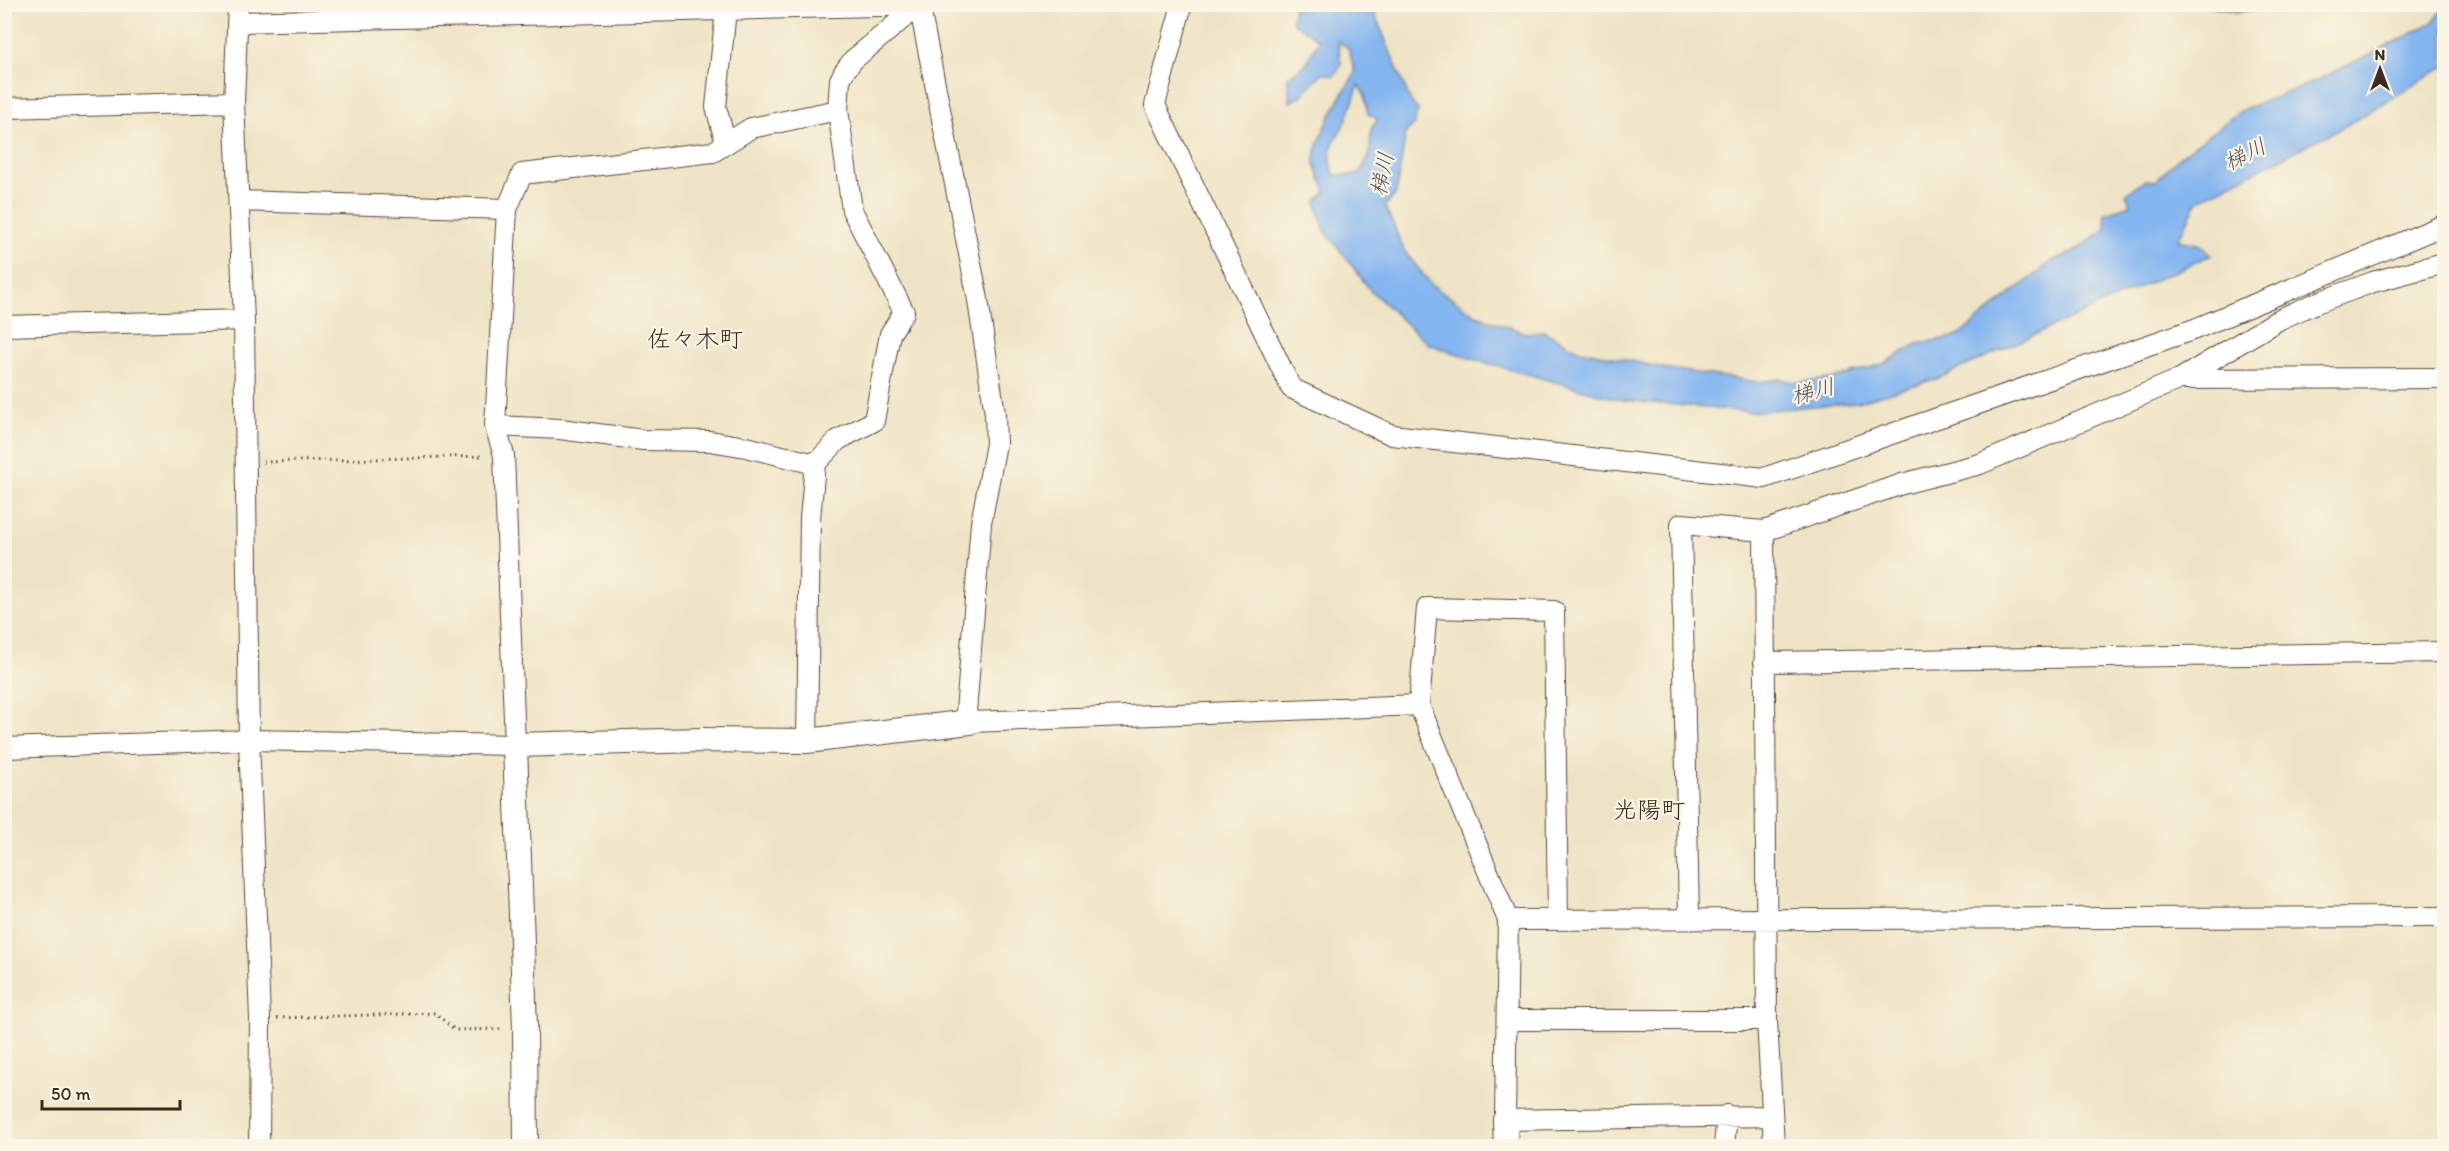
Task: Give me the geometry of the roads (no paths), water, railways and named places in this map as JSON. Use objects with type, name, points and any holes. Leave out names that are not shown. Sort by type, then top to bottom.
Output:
[{"type":"street","points":[[1182,4],[1155,105],[1291,388],[1392,435],[1764,478],[2195,329],[2445,225]]},
{"type":"street","points":[[259,1146],[260,1019],[249,740],[244,320],[234,102],[238,13],[726,10],[919,5]]},
{"type":"street","points":[[807,741],[810,519],[814,464],[838,440],[874,421],[890,334],[904,312],[852,210],[838,110],[840,80],[843,72],[853,60],[919,5]]},
{"type":"street","points":[[919,5],[977,294],[995,414],[996,444],[981,523],[966,712],[970,722]]},
{"type":"street","points":[[726,10],[716,106],[726,144]]},
{"type":"street","points":[[4,108],[234,102]]},
{"type":"street","points":[[526,1146],[525,1029],[504,455],[495,426],[507,209],[522,174],[713,152],[751,128],[838,110]]},
{"type":"street","points":[[239,201],[507,209]]},
{"type":"street","points":[[1689,918],[1681,524],[1764,531],[1902,484],[1980,464],[2180,379],[2280,319],[2307,307],[2373,282],[2445,263]]},
{"type":"street","points":[[4,326],[244,320]]},
{"type":"street","points":[[2180,379],[2445,378]]},
{"type":"street","points":[[495,426],[560,429],[643,441],[710,441],[746,447],[814,464]]},
{"type":"street","points":[[1764,531],[1767,1020],[1774,1146]]},
{"type":"street","points":[[1506,1146],[1508,920],[1419,705],[1426,608],[1554,611],[1558,918]]},
{"type":"street","points":[[1764,662],[2445,652]]},
{"type":"street","points":[[4,748],[249,740],[515,745],[701,740],[807,741],[970,722],[1419,705]]},
{"type":"street","points":[[1508,920],[1558,918],[2445,917]]},
{"type":"street","points":[[1508,1020],[1767,1020]]},
{"type":"street","points":[[1724,1146],[1727,1115]]},
{"type":"street","points":[[1505,1120],[1772,1116]]},
{"type":"water","name":"梯川","points":[[1294,5],[1371,5],[1411,102],[1418,110],[1414,124],[1406,132],[1396,194],[1385,206],[1405,252],[1431,284],[1476,315],[1525,333],[1544,331],[1576,349],[1663,368],[1759,382],[1780,379],[1798,383],[1835,378],[1883,364],[1917,344],[1958,336],[2053,260],[2072,253],[2106,229],[2105,213],[2131,205],[2126,194],[2146,180],[2155,181],[2183,154],[2242,110],[2309,84],[2399,40],[2433,22],[2444,9],[2444,67],[2345,126],[2198,200],[2178,240],[2201,245],[2211,255],[1939,378],[1857,402],[1750,412],[1621,400],[1479,361],[1428,344],[1371,291],[1324,229],[1316,202],[1326,191],[1315,164],[1315,155],[1323,131],[1355,73],[1349,49],[1338,41],[1341,65],[1334,76],[1322,73],[1301,96],[1290,102],[1288,77],[1305,65],[1319,40],[1292,22]],"holes":[[[1359,85],[1365,95],[1368,114],[1378,119],[1371,129],[1370,155],[1358,175],[1334,175],[1332,146],[1346,121]]]},
{"type":"district","name":"佐々木町","points":[[695,338]]},
{"type":"district","name":"光陽町","points":[[1649,809]]}]
